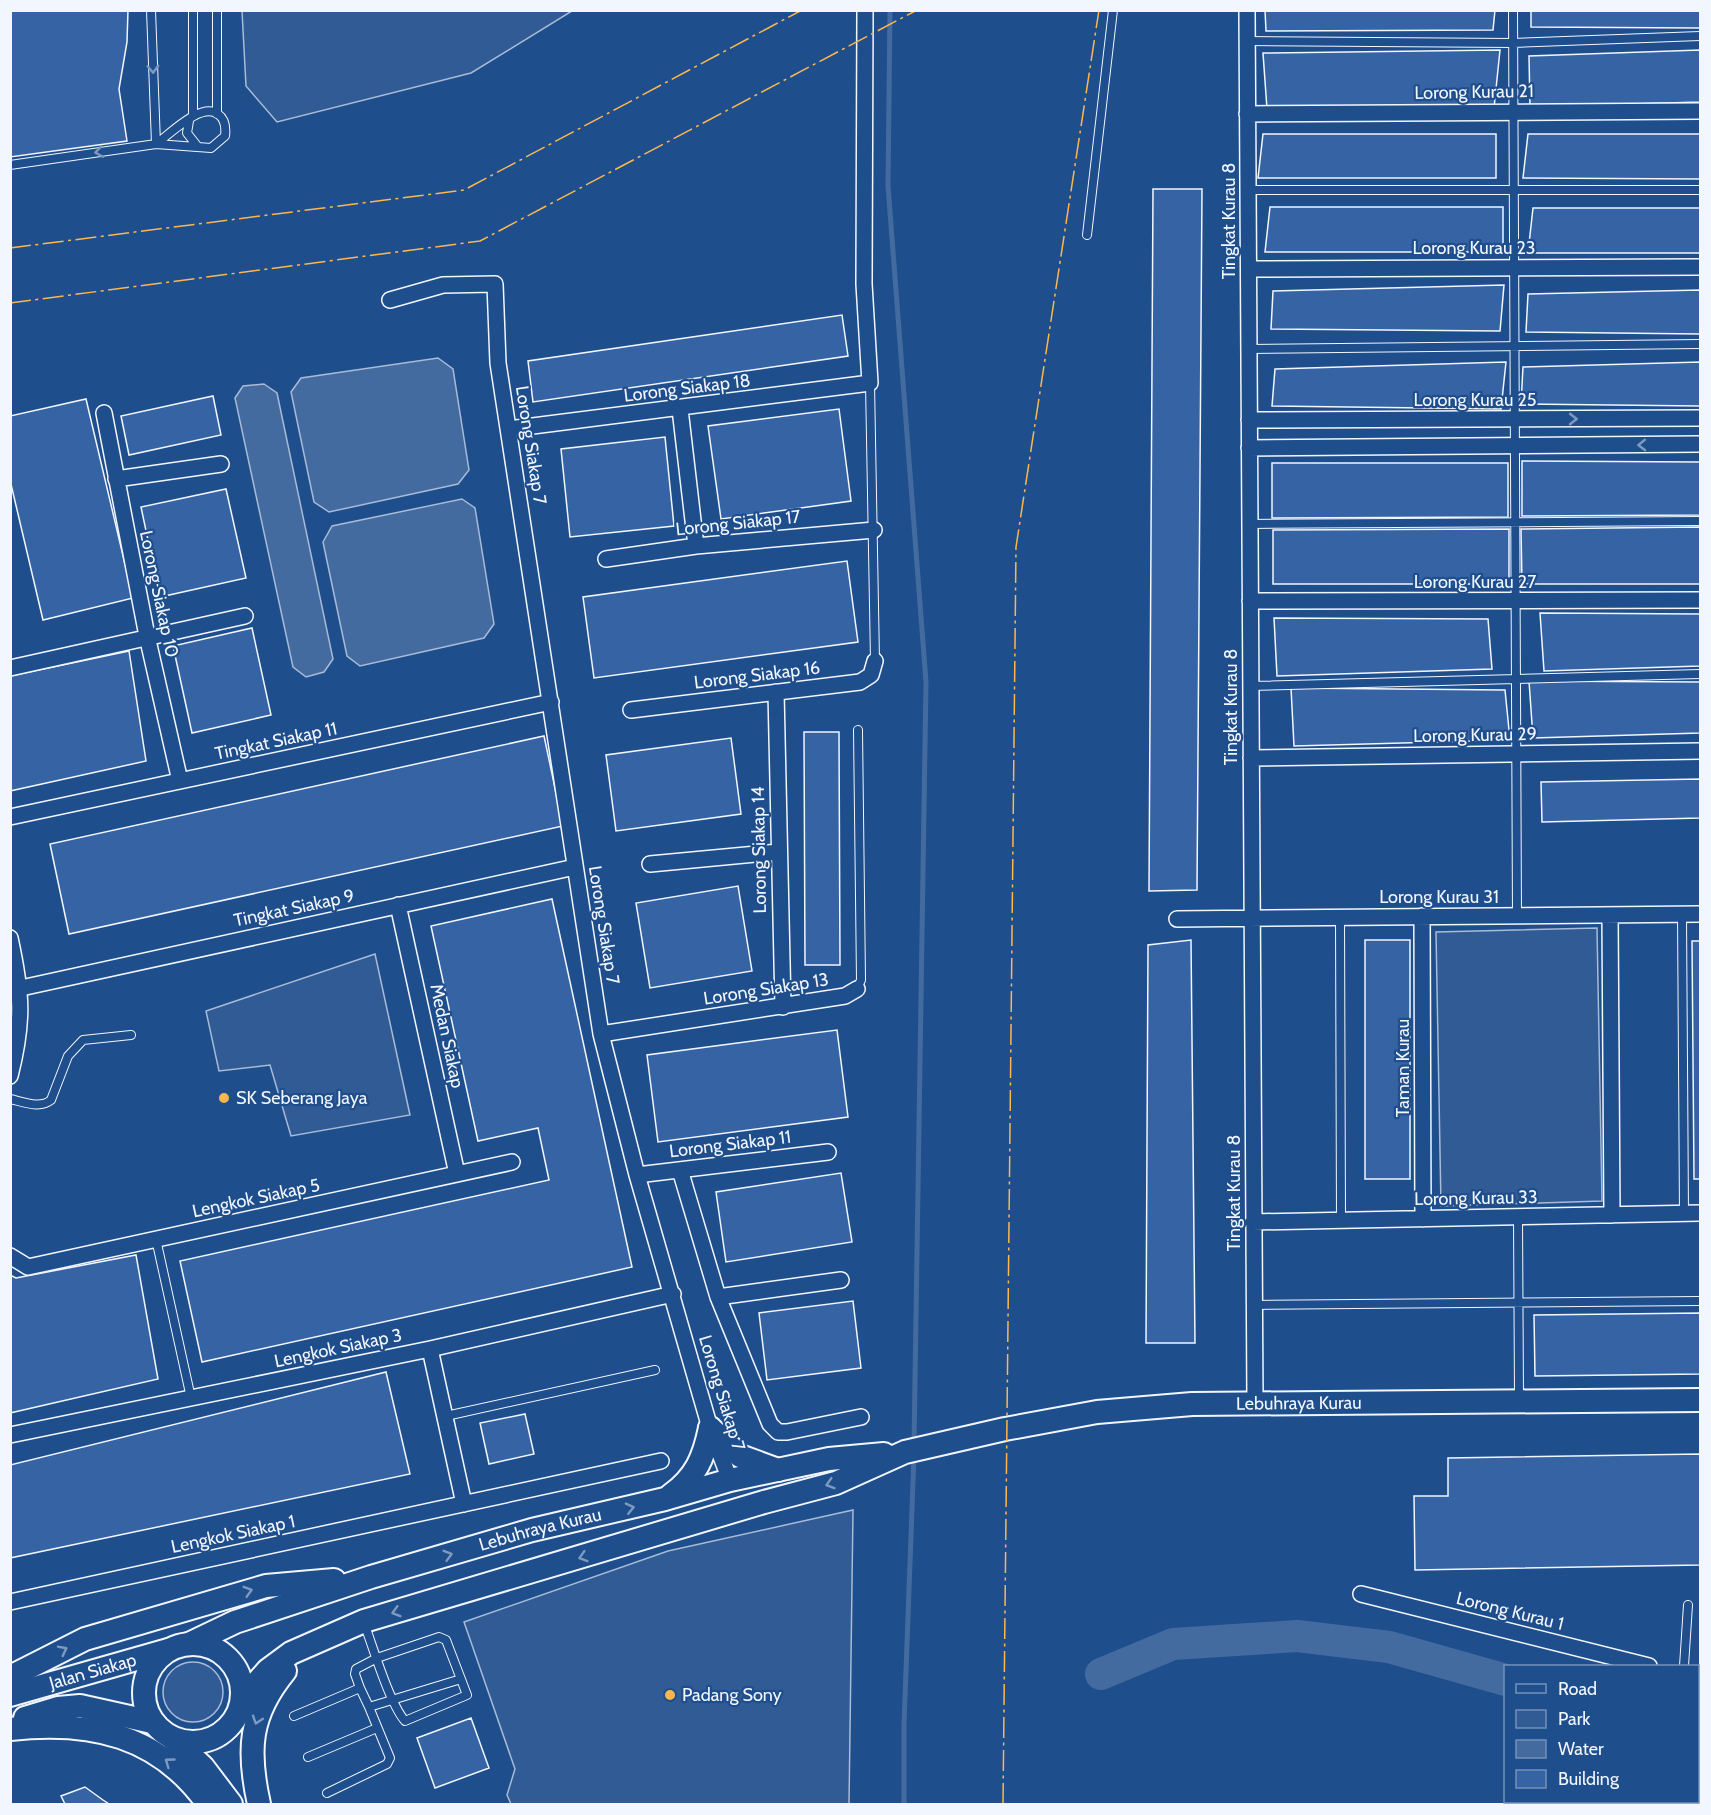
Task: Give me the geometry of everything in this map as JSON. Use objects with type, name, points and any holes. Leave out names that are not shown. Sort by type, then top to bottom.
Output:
[{"type":"street","points":[[865,10],[864,284],[870,383]]},
{"type":"street","name":"Tingkat Kurau 8","points":[[1247,10],[1255,1403]]},
{"type":"street","name":"Lorong Kurau 21","points":[[1248,114],[1701,111]]},
{"type":"street","name":"Lorong Kurau 23","points":[[1248,269],[1701,267]]},
{"type":"street","name":"Lorong Siakap 7","points":[[390,300],[443,285],[495,284],[498,363],[601,1034],[637,1175],[710,1428],[730,1480]]},
{"type":"street","name":"Lorong Siakap 18","points":[[508,429],[680,410],[870,383]]},
{"type":"street","points":[[680,410],[696,546]]},
{"type":"street","name":"Lorong Siakap 10","points":[[104,413],[147,636],[180,781]]},
{"type":"street","name":"Lorong Kurau 25","points":[[1249,420],[1701,418]]},
{"type":"street","points":[[1249,448],[1701,444]]},
{"type":"street","points":[[116,479],[221,464]]},
{"type":"street","name":"Lorong Siakap 17","points":[[606,559],[696,546],[874,530]]},
{"type":"street","name":"Lorong Kurau 27","points":[[1250,601],[1701,600]]},
{"type":"street","points":[[10,668],[245,616]]},
{"type":"street","name":"Lorong Siakap 16","points":[[631,710],[860,682],[871,675],[875,661]]},
{"type":"street","name":"Lorong Siakap 14","points":[[776,692],[783,1007]]},
{"type":"street","name":"Tingkat Siakap 11","points":[[10,817],[551,702]]},
{"type":"street","name":"Lorong Kurau 29","points":[[1251,758],[1701,751]]},
{"type":"street","points":[[650,864],[778,852]]},
{"type":"street","name":"Tingkat Siakap 9","points":[[21,988],[576,867]]},
{"type":"street","name":"Medan Siakap","points":[[399,905],[457,1174]]},
{"type":"street","name":"Lorong Kurau 31","points":[[1177,919],[1701,914]]},
{"type":"street","points":[[1610,915],[1612,1215]]},
{"type":"street","name":"Taman Kurau","points":[[1422,916],[1423,1219]]},
{"type":"street","points":[[10,938],[21,988],[18,1045],[10,1076]]},
{"type":"street","name":"Lorong Siakap 13","points":[[601,1034],[783,1007],[845,996],[856,989]]},
{"type":"street","name":"Lorong Siakap 11","points":[[637,1175],[828,1152]]},
{"type":"street","name":"Lengkok Siakap 5","points":[[10,1257],[28,1268],[513,1162]]},
{"type":"street","points":[[680,1170],[718,1298],[770,1424],[778,1432],[861,1417]]},
{"type":"street","name":"Lorong Kurau 33","points":[[1253,1222],[1701,1213]]},
{"type":"street","points":[[718,1298],[841,1280]]},
{"type":"street","name":"Lengkok Siakap 3","points":[[10,1435],[430,1349],[673,1294]]},
{"type":"street","points":[[430,1349],[464,1504]]},
{"type":"street","name":"Lebuhraya Kurau","points":[[181,1646],[235,1622],[371,1577],[532,1530],[665,1500],[730,1480],[829,1459],[904,1452],[1005,1429],[1097,1412],[1255,1403],[1701,1400]]},
{"type":"street","points":[[710,1428],[740,1456],[778,1470]]},
{"type":"street","points":[[665,1500],[685,1485],[696,1471],[705,1452],[710,1428]]},
{"type":"street","name":"Lebuhraya Kurau","points":[[239,1707],[268,1670],[291,1653],[364,1621],[836,1483],[904,1452]]},
{"type":"street","name":"Lengkok Siakap 1","points":[[10,1602],[661,1461]]},
{"type":"street","points":[[622,1545],[639,1528],[660,1516],[716,1499],[725,1491],[730,1480]]},
{"type":"street","points":[[532,1530],[549,1534],[556,1550],[554,1559],[543,1568]]},
{"type":"street","points":[[10,1677],[85,1639],[266,1586],[371,1577]]},
{"type":"street","name":"Lorong Kurau 1","points":[[1361,1594],[1645,1665]]},
{"type":"street","points":[[259,1804],[254,1780],[252,1746],[255,1722],[268,1693],[289,1667],[336,1632]]},
{"type":"street","points":[[231,1804],[203,1767],[152,1722],[144,1706],[143,1689],[148,1672],[158,1658],[181,1646],[203,1645],[228,1659],[237,1671],[242,1684],[238,1756],[246,1804]]},
{"type":"street","name":"Jalan Siakap","points":[[10,1695],[181,1646]]},
{"type":"street","name":"Jalan Siakap","points":[[10,1723],[58,1708],[80,1706],[152,1722]]},
{"type":"street","points":[[173,1739],[192,1743],[210,1740],[226,1730],[239,1707]]},
{"type":"street","points":[[10,1729],[71,1725],[122,1737],[169,1761],[184,1773],[208,1804]]},
{"type":"lane","points":[[151,10],[156,144]]},
{"type":"lane","points":[[193,10],[191,118],[188,133],[199,147]]},
{"type":"lane","points":[[217,10],[217,114]]},
{"type":"lane","points":[[1087,235],[1113,10]]},
{"type":"lane","points":[[1513,10],[1517,916]]},
{"type":"lane","points":[[1247,41],[1513,43],[1701,36]]},
{"type":"lane","points":[[10,165],[156,144],[211,148],[225,136],[225,124],[217,114],[205,110],[156,144]]},
{"type":"lane","points":[[1248,190],[1701,190]]},
{"type":"lane","points":[[1249,349],[1701,345]]},
{"type":"lane","points":[[870,383],[875,661]]},
{"type":"lane","points":[[1250,524],[1701,520]]},
{"type":"lane","points":[[1250,686],[1701,674]]},
{"type":"lane","name":"Lorong Siakap 13","points":[[856,989],[861,980],[858,730]]},
{"type":"lane","points":[[1682,914],[1684,1214]]},
{"type":"lane","points":[[1340,917],[1341,1220]]},
{"type":"lane","points":[[10,1099],[40,1106],[46,1104],[51,1100],[68,1056],[83,1040],[131,1035]]},
{"type":"lane","points":[[1518,1217],[1519,1403]]},
{"type":"lane","points":[[156,1239],[191,1398]]},
{"type":"lane","points":[[1254,1305],[1701,1301]]},
{"type":"lane","points":[[446,1416],[655,1370]]},
{"type":"lane","points":[[1684,1665],[1688,1605]]},
{"type":"lane","points":[[327,1793],[387,1764],[390,1758],[360,1688],[355,1674],[356,1669],[377,1658],[439,1637],[446,1640],[467,1695],[405,1721],[377,1658],[364,1621]]},
{"type":"lane","points":[[369,1707],[461,1679]]},
{"type":"lane","points":[[294,1716],[360,1688]]},
{"type":"lane","points":[[308,1757],[377,1728]]},
{"type":"green space","points":[[242,10],[572,11],[471,73],[277,122],[246,86]]},
{"type":"green space","points":[[1597,928],[1602,1201],[1441,1206],[1436,932]]},
{"type":"green space","points":[[375,954],[410,1115],[291,1136],[270,1065],[219,1071],[206,1011]]},
{"type":"green space","name":"Padang Sony","points":[[853,1510],[849,1804],[511,1804],[507,1795],[515,1769],[464,1622],[668,1551]]},
{"type":"green space","points":[[187,1662],[199,1662],[210,1667],[218,1675],[223,1692],[221,1704],[210,1717],[199,1722],[187,1722],[176,1717],[168,1709],[163,1698],[163,1686],[168,1675],[176,1667]]},
{"type":"water","points":[[438,358],[453,369],[469,470],[458,484],[329,512],[314,502],[291,392],[301,378]]},
{"type":"water","points":[[264,384],[277,393],[333,659],[324,672],[306,677],[293,667],[235,398],[243,386]]},
{"type":"water","points":[[462,499],[475,508],[494,624],[484,638],[360,666],[347,656],[323,542],[332,526]]},
{"type":"building","points":[[10,10],[128,10],[127,42],[119,89],[127,141],[10,157]]},
{"type":"building","points":[[1265,10],[1495,10],[1493,30],[1266,31]]},
{"type":"building","points":[[1531,10],[1700,10],[1700,28],[1531,27]]},
{"type":"building","points":[[1500,50],[1494,108],[1267,109],[1263,53]]},
{"type":"building","points":[[1700,50],[1700,102],[1530,107],[1529,56]]},
{"type":"building","points":[[1263,134],[1496,134],[1496,178],[1258,178]]},
{"type":"building","points":[[1528,134],[1700,134],[1700,179],[1523,178]]},
{"type":"building","points":[[1153,189],[1202,189],[1197,890],[1149,891]]},
{"type":"building","points":[[1270,207],[1503,207],[1503,252],[1265,252]]},
{"type":"building","points":[[1533,208],[1700,208],[1700,253],[1528,253]]},
{"type":"building","points":[[1504,285],[1500,331],[1271,329],[1273,291]]},
{"type":"building","points":[[1700,290],[1700,334],[1526,332],[1528,294]]},
{"type":"building","points":[[842,315],[848,356],[533,402],[528,361]]},
{"type":"building","points":[[1506,362],[1501,409],[1272,406],[1275,369]]},
{"type":"building","points":[[1700,362],[1700,406],[1521,404],[1523,367]]},
{"type":"building","points":[[213,396],[221,435],[129,455],[121,416]]},
{"type":"building","points":[[86,399],[133,598],[43,620],[10,480],[10,416]]},
{"type":"building","points":[[839,409],[851,501],[721,519],[708,426]]},
{"type":"building","points":[[665,437],[674,526],[570,537],[561,449]]},
{"type":"building","points":[[1522,461],[1700,462],[1700,515],[1522,516]]},
{"type":"building","points":[[1272,463],[1508,463],[1508,517],[1272,518]]},
{"type":"building","points":[[226,489],[246,578],[160,597],[141,507]]},
{"type":"building","points":[[1700,527],[1700,584],[1522,584],[1521,529]]},
{"type":"building","points":[[1509,529],[1509,584],[1273,584],[1273,530]]},
{"type":"building","points":[[847,561],[858,642],[594,678],[583,597]]},
{"type":"building","points":[[1540,613],[1700,614],[1700,666],[1544,671]]},
{"type":"building","points":[[1274,618],[1488,619],[1492,669],[1277,676]]},
{"type":"building","points":[[252,628],[271,715],[192,733],[173,646]]},
{"type":"building","points":[[129,651],[146,761],[10,791],[10,676]]},
{"type":"building","points":[[1529,681],[1700,682],[1700,733],[1533,738]]},
{"type":"building","points":[[1291,688],[1505,690],[1510,740],[1294,746]]},
{"type":"building","points":[[804,732],[839,732],[840,965],[805,965]]},
{"type":"building","points":[[544,736],[563,826],[69,934],[50,844]]},
{"type":"building","points":[[731,738],[741,814],[616,831],[606,755]]},
{"type":"building","points":[[1700,779],[1700,818],[1542,822],[1541,782]]},
{"type":"building","points":[[738,886],[752,971],[650,988],[636,903]]},
{"type":"building","points":[[552,899],[632,1267],[202,1362],[180,1261],[549,1180],[538,1128],[478,1141],[431,926]]},
{"type":"building","points":[[1191,940],[1195,1343],[1146,1343],[1148,945]]},
{"type":"building","points":[[1365,940],[1410,940],[1410,1179],[1365,1179]]},
{"type":"building","points":[[1692,941],[1700,941],[1700,1179],[1694,1179]]},
{"type":"building","points":[[837,1030],[848,1117],[658,1142],[647,1055]]},
{"type":"building","points":[[841,1173],[852,1242],[726,1262],[716,1192]]},
{"type":"building","points":[[136,1255],[158,1379],[10,1413],[10,1275],[16,1278]]},
{"type":"building","points":[[853,1301],[861,1368],[767,1380],[759,1313]]},
{"type":"building","points":[[1700,1313],[1700,1374],[1535,1376],[1534,1315]]},
{"type":"building","points":[[386,1372],[410,1474],[10,1558],[10,1465]]},
{"type":"building","points":[[525,1414],[534,1454],[489,1464],[480,1423]]},
{"type":"building","points":[[1700,1454],[1700,1565],[1415,1570],[1414,1496],[1448,1496],[1448,1458]]},
{"type":"building","points":[[471,1718],[489,1768],[435,1788],[417,1738]]},
{"type":"building","points":[[85,1787],[109,1804],[65,1804],[61,1796]]},
{"type":"waterway","points":[[890,10],[888,186],[926,682],[914,1443]]},
{"type":"waterway","points":[[904,1804],[904,1725],[914,1455]]},
{"type":"waterway","points":[[1101,1674],[1173,1644],[1297,1636],[1389,1647],[1504,1679]]},
{"type":"power","points":[[10,248],[464,190],[802,10]]},
{"type":"power","points":[[10,303],[480,241],[917,10]]},
{"type":"power","points":[[1003,1804],[1016,547],[1099,10]]},
{"type":"place","name":"SK Seberang Jaya","points":[[224,1098]]},
{"type":"place","name":"Padang Sony","points":[[670,1695]]}]
